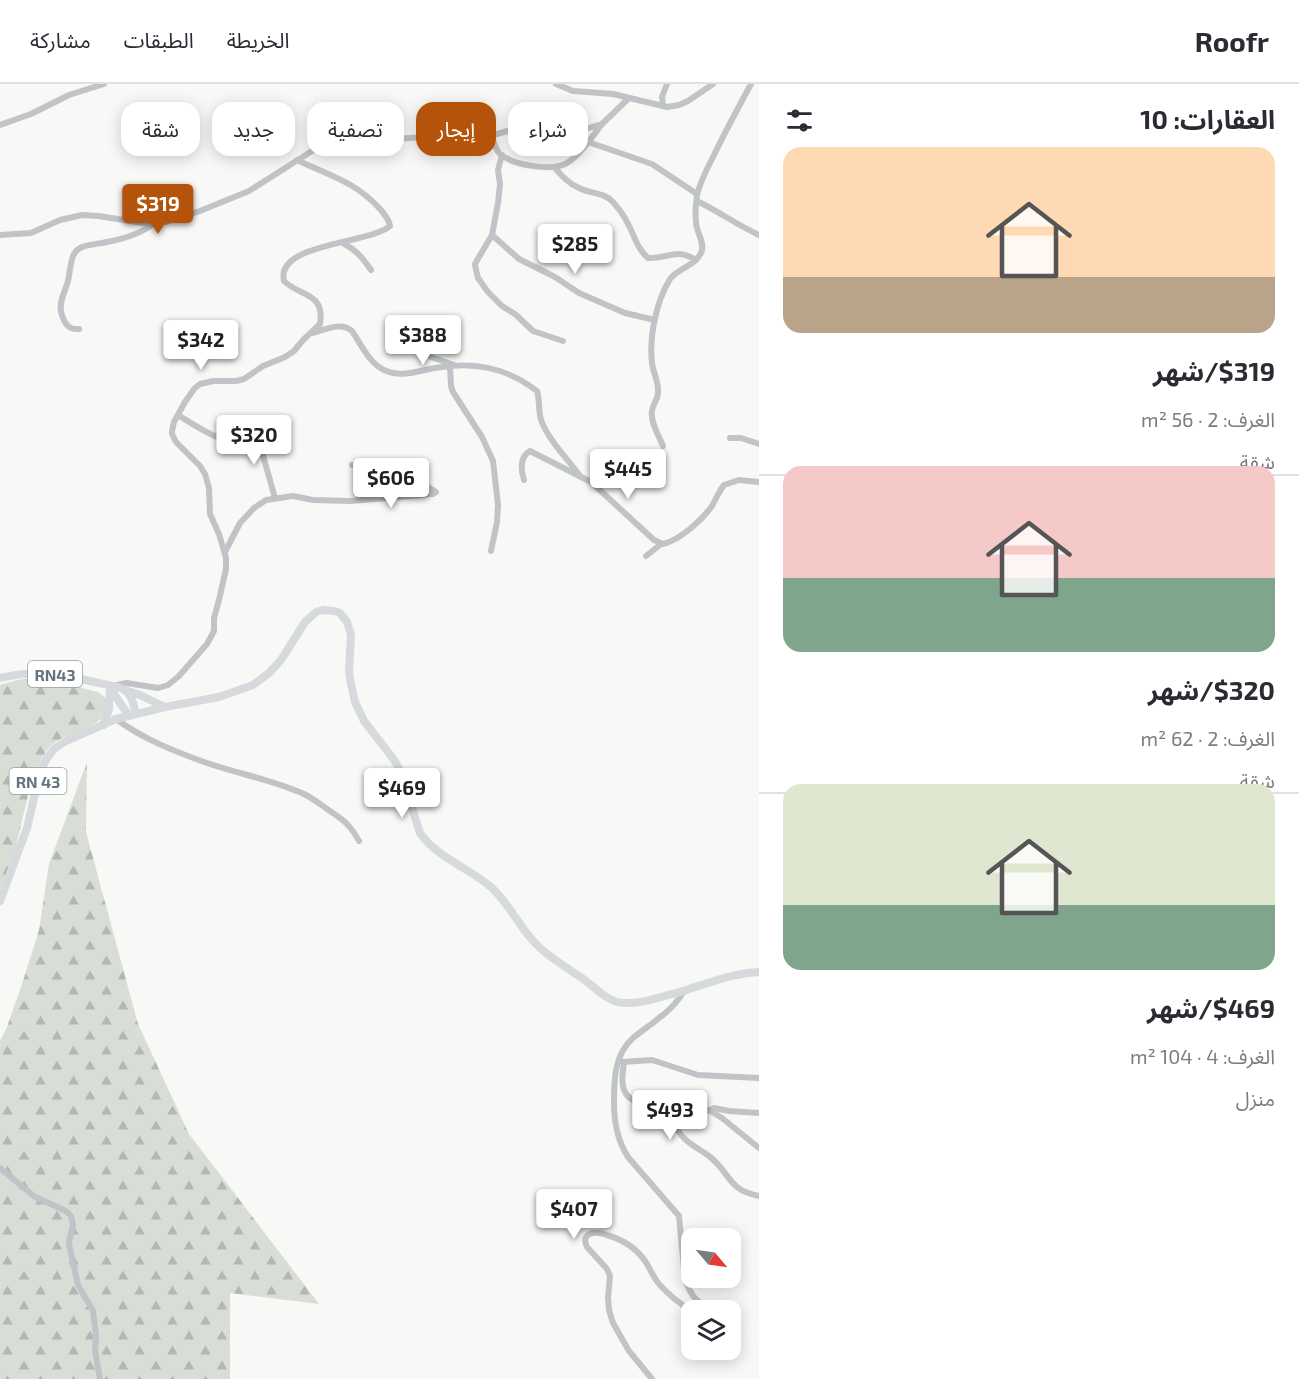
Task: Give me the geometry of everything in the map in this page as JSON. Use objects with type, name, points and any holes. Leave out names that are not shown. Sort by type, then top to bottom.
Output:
[{"type":"main road","points":[[132,715],[219,697],[253,685],[281,660],[298,631],[311,616],[323,610],[340,613],[347,622],[351,635],[349,671],[355,702],[364,721],[400,771],[420,833],[438,851],[498,893],[528,935],[544,952],[611,1000],[620,1003],[636,1002],[684,991],[734,975],[759,972]]},
{"type":"main road","name":"RN43","points":[[0,678],[26,673],[52,674],[110,688]]},
{"type":"main road","points":[[110,688],[140,694],[165,707]]},
{"type":"main road","points":[[110,688],[132,715]]},
{"type":"main road","points":[[103,724],[109,708],[110,688]]},
{"type":"main road","points":[[123,689],[132,697],[132,715]]},
{"type":"main road","name":"RN 43","points":[[0,901],[27,828],[40,772],[47,758],[55,748],[66,741],[103,724],[132,715]]},
{"type":"street","points":[[0,125],[31,114],[69,95],[104,84]]},
{"type":"street","points":[[556,84],[581,93],[613,94],[667,107],[679,105],[713,84]]},
{"type":"street","points":[[604,84],[604,93]]},
{"type":"street","points":[[663,106],[663,93],[667,84]]},
{"type":"street","points":[[663,446],[652,414],[659,392],[652,363],[655,320],[669,280],[701,254],[702,246],[696,221],[697,197],[716,151],[751,84]]},
{"type":"street","points":[[629,98],[602,124],[588,142],[652,164],[715,210],[759,235]]},
{"type":"street","points":[[496,135],[515,129],[552,134],[572,133],[602,124]]},
{"type":"street","points":[[0,235],[31,233],[60,220],[82,215],[142,223],[166,222],[249,191],[312,151],[335,142],[416,138]]},
{"type":"street","points":[[496,148],[501,155],[514,161],[544,167],[564,164],[575,156]]},
{"type":"street","points":[[501,155],[498,170],[500,184],[498,203],[492,235],[475,264],[478,278],[502,306],[515,314],[533,331],[562,341]]},
{"type":"street","points":[[110,688],[122,683],[158,688],[168,685],[207,644],[214,631],[214,618],[226,569],[225,552],[210,514],[209,488],[205,474],[176,442],[172,434],[178,415],[190,394],[200,384],[244,379],[264,366],[289,355],[320,324],[317,301],[310,295],[286,284],[283,272],[288,262],[301,254],[385,230],[390,226],[389,221],[374,203],[354,186],[297,160]]},
{"type":"street","points":[[554,167],[564,178],[580,189],[602,194],[613,202],[626,220],[638,246],[648,258],[684,253],[696,260]]},
{"type":"street","points":[[79,329],[72,330],[67,326],[60,307],[74,254],[79,248],[132,235],[147,229],[154,223]]},
{"type":"street","points":[[492,235],[519,259],[555,277],[579,293],[625,313],[655,320]]},
{"type":"street","points":[[342,243],[361,256],[371,270]]},
{"type":"street","points":[[309,334],[336,327],[348,327],[373,361],[382,369],[394,374],[460,366],[484,367],[501,370],[526,383],[537,391],[544,426],[580,476]]},
{"type":"street","points":[[405,334],[431,357],[460,366]]},
{"type":"street","points":[[450,367],[452,389],[487,445],[495,470],[497,513],[491,551]]},
{"type":"street","points":[[178,415],[223,439],[244,433],[265,422],[280,424]]},
{"type":"street","points":[[255,427],[275,498]]},
{"type":"street","points":[[730,438],[759,444]]},
{"type":"street","points":[[524,480],[522,461],[529,451],[591,482],[661,544]]},
{"type":"street","points":[[225,552],[236,528],[246,516],[260,503],[275,498],[293,496],[312,500],[350,501],[436,492],[428,487],[418,474],[408,468],[387,464],[352,465]]},
{"type":"street","points":[[646,556],[661,544],[675,539],[700,519],[727,483],[739,480],[759,482]]},
{"type":"street","points":[[116,719],[134,731],[186,755],[274,783],[315,800],[343,819],[359,841]]},
{"type":"street","points":[[684,991],[664,1014],[627,1045],[614,1081],[614,1108],[616,1129],[622,1148],[679,1216],[686,1280],[698,1300]]},
{"type":"street","points":[[621,1062],[652,1060],[698,1075],[759,1078]]},
{"type":"street","points":[[621,1062],[622,1085],[629,1098],[666,1113],[681,1136],[718,1164],[735,1186],[744,1192],[759,1196]]},
{"type":"street","points":[[670,1100],[693,1112],[714,1108],[759,1113]]},
{"type":"street","points":[[709,1110],[759,1148]]},
{"type":"street","points":[[0,1168],[35,1197],[66,1211],[71,1216],[73,1225],[69,1242],[70,1249],[78,1285],[93,1311],[100,1379]]},
{"type":"street","points":[[652,1379],[629,1351],[613,1323],[608,1298],[610,1276],[607,1269],[587,1248],[585,1244],[588,1235],[591,1233],[605,1234],[635,1249],[642,1256],[657,1282],[681,1303]]},
{"type":"green space","points":[[42,678],[98,692],[107,699],[107,707],[104,716],[98,722],[54,743],[42,759],[32,784],[15,850],[0,889],[0,685],[17,680]]},
{"type":"green space","points":[[87,762],[86,832],[138,1024],[189,1134],[319,1304],[230,1293],[230,1379],[0,1379],[0,1041],[7,1027],[39,930],[49,864]]}]
